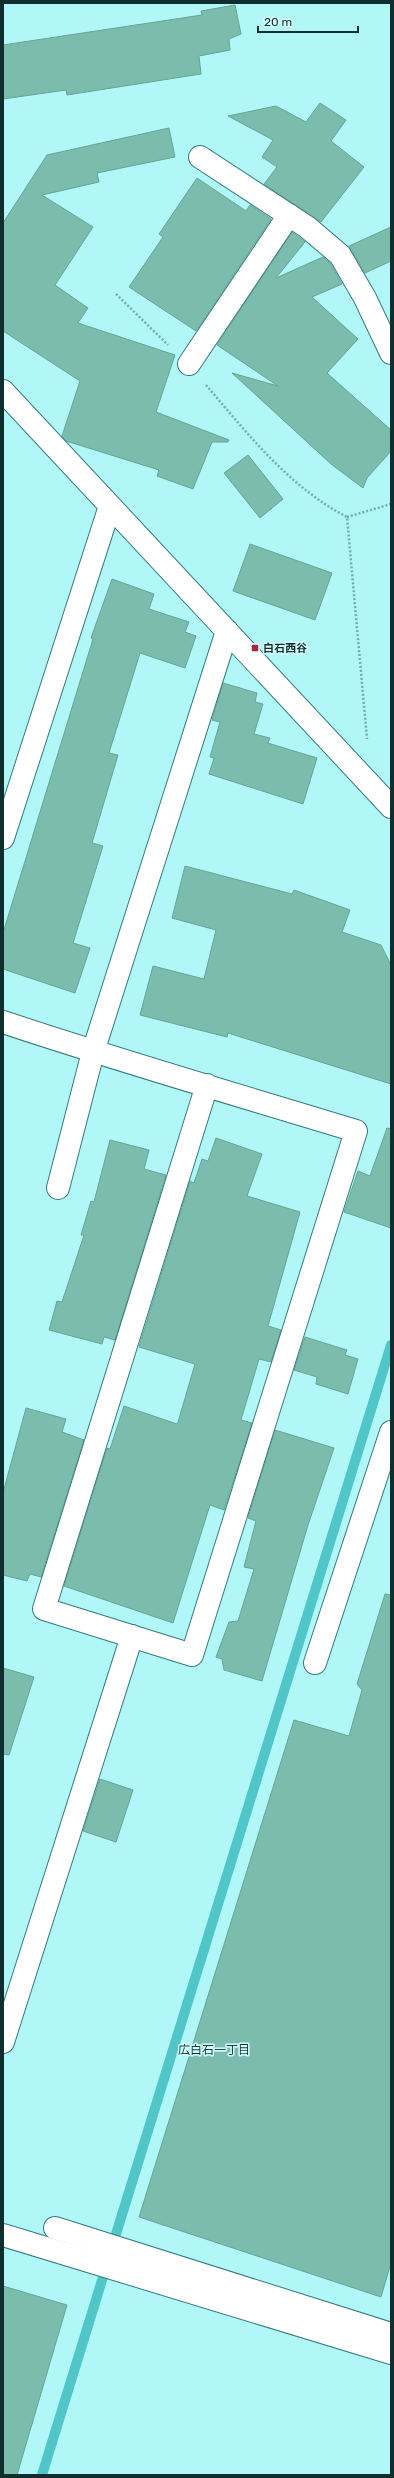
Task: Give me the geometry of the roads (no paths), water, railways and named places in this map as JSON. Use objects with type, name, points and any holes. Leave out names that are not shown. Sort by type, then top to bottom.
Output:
[{"type":"street","points":[[200,157],[307,226],[340,255],[365,298],[391,353]]},
{"type":"street","points":[[189,364],[289,215]]},
{"type":"street","points":[[3,391],[391,807]]},
{"type":"street","points":[[3,838],[110,506]]},
{"type":"street","points":[[58,1188],[93,1052],[227,631]]},
{"type":"street","points":[[3,1022],[93,1052],[207,1085],[356,1131],[192,1655],[44,1609],[207,1085]]},
{"type":"street","points":[[314,1663],[391,1432]]},
{"type":"street","points":[[3,2042],[132,1636]]},
{"type":"street","points":[[55,2228],[95,2252]]},
{"type":"street","points":[[3,2235],[95,2252],[391,2334]]},
{"type":"street","points":[[119,2259],[391,2353]]},
{"type":"waterway","points":[[112,2247],[391,1345]]},
{"type":"waterway","points":[[42,2475],[107,2264]]},
{"type":"place","name":"白石西谷","points":[[255,648]]},
{"type":"district","name":"広白石一丁目","points":[[214,2050]]}]
